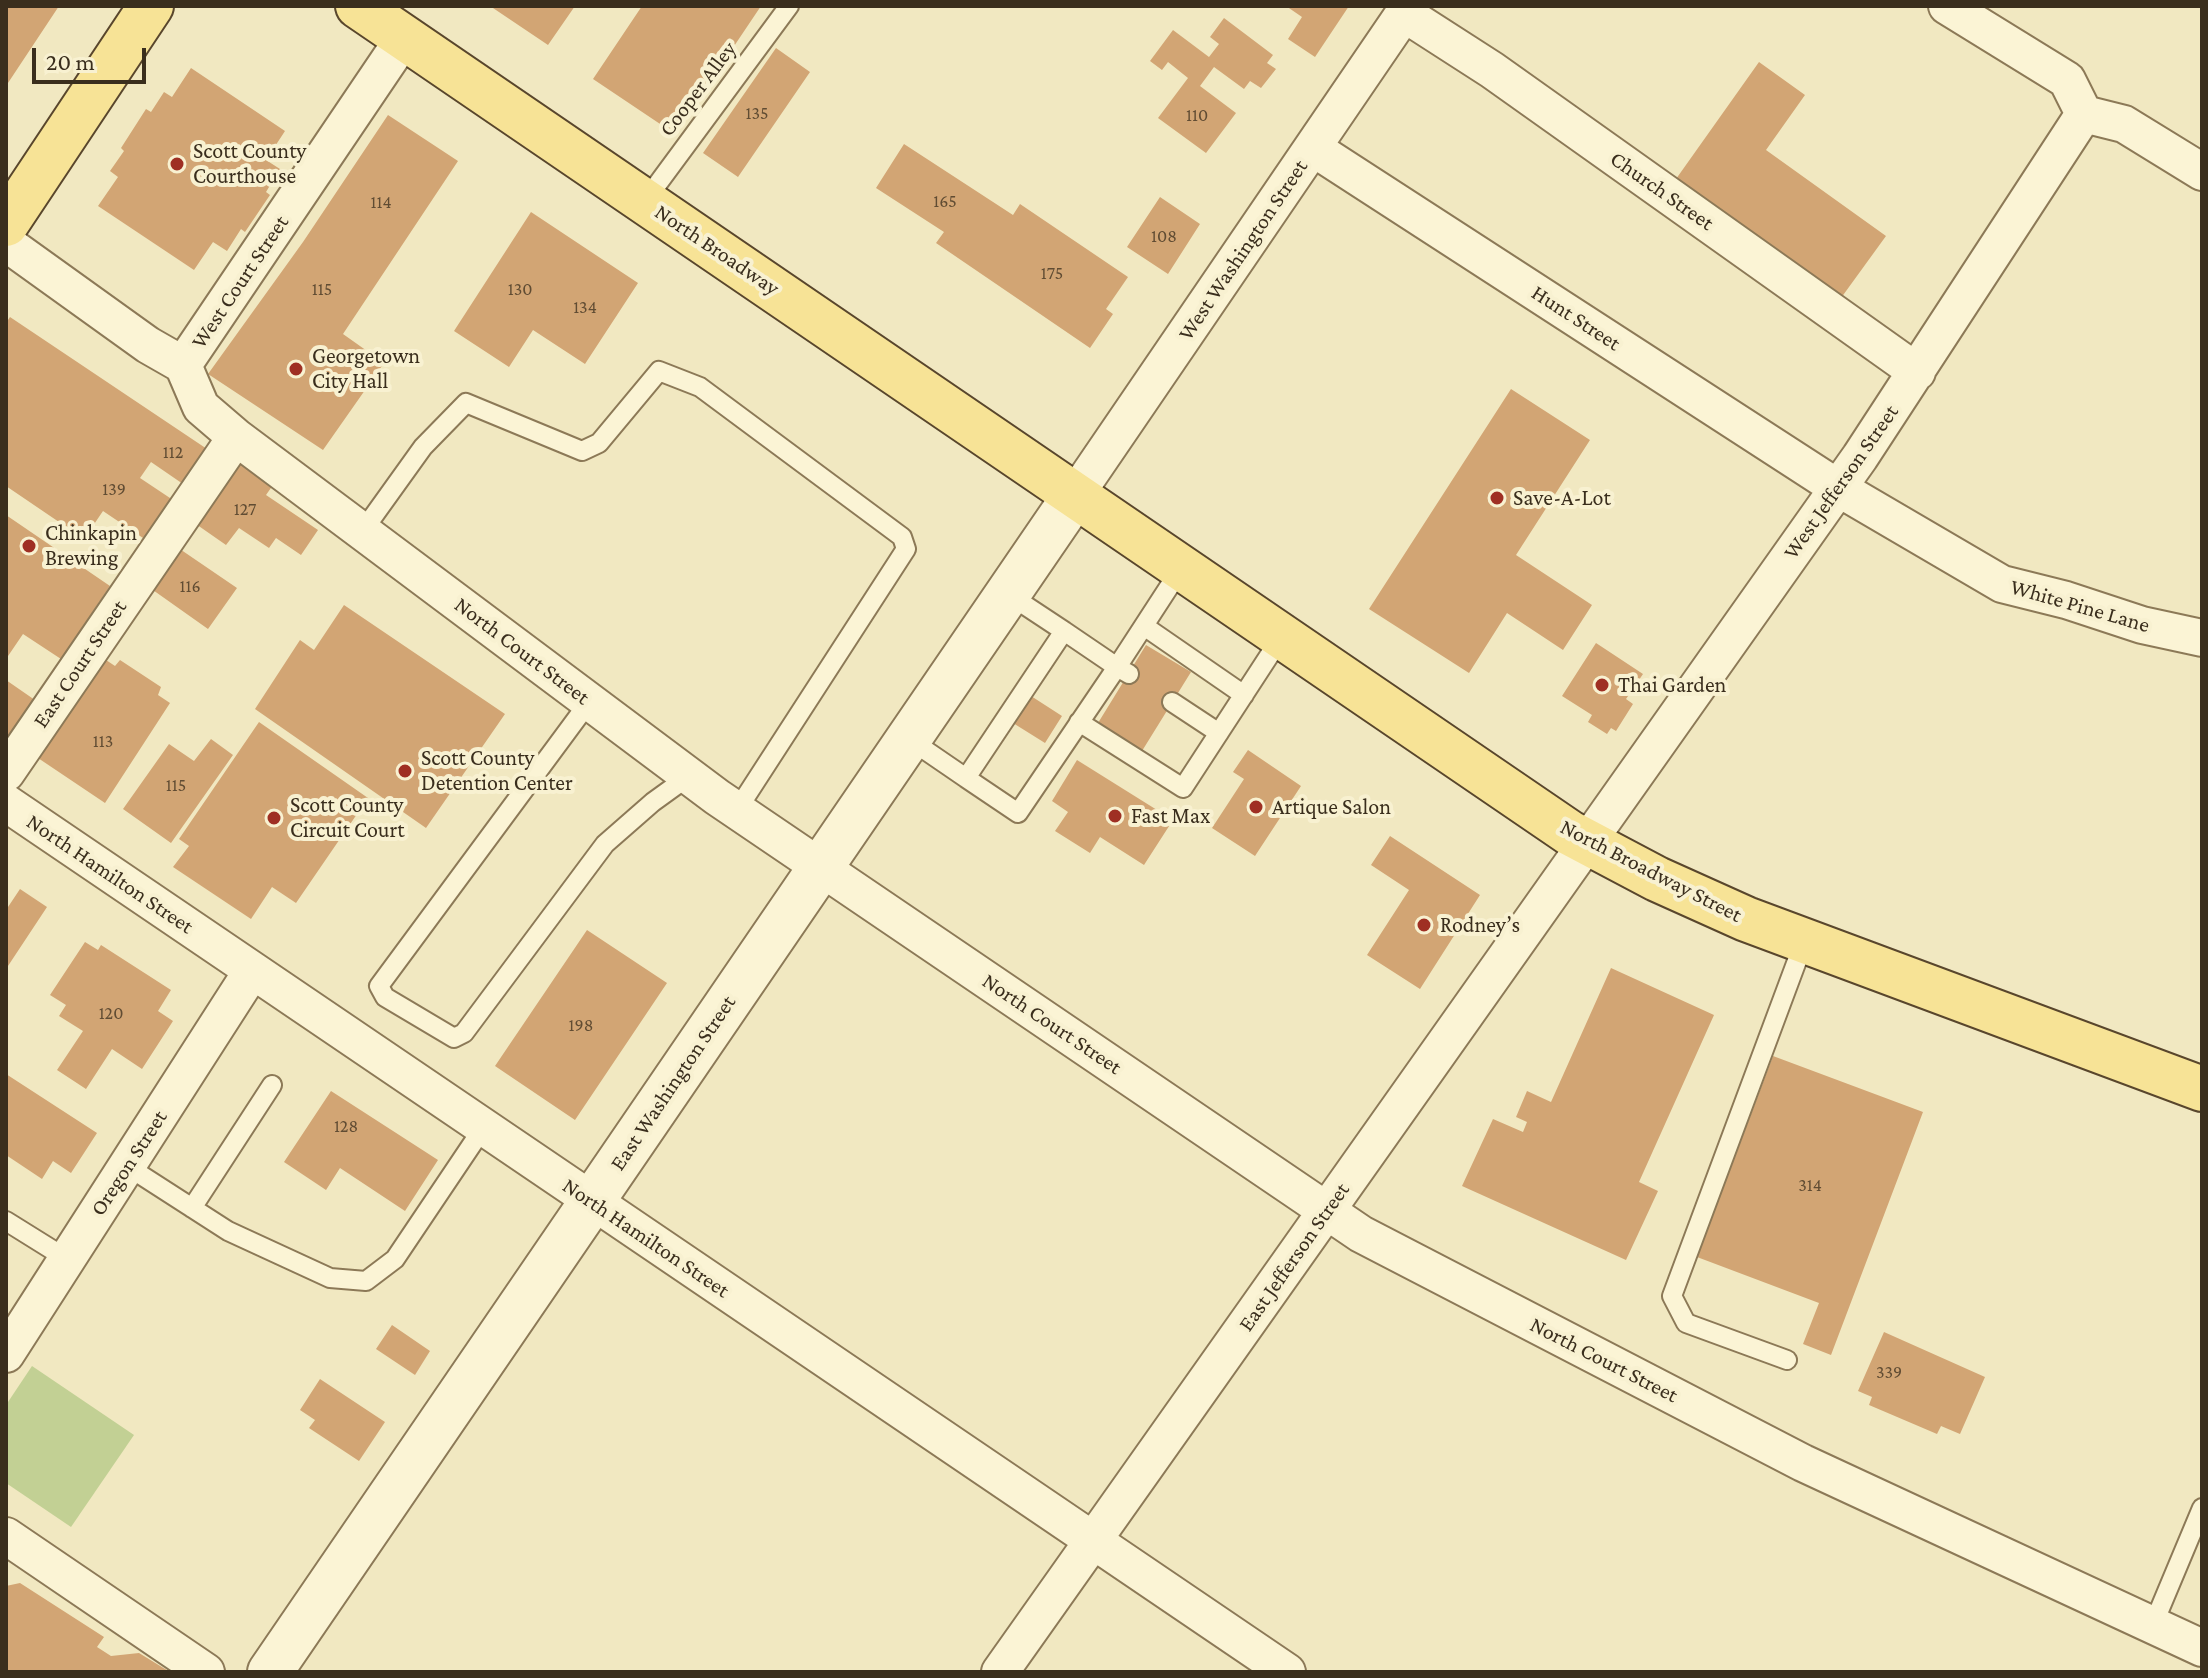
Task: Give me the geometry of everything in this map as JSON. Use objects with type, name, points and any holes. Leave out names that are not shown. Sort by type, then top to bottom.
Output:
[{"type":"main road","points":[[6,224],[151,6]]},
{"type":"main road","name":"North Broadway","points":[[358,6],[1076,494]]},
{"type":"main road","name":"North Broadway Street","points":[[1076,494],[1487,778],[1587,843],[1670,885],[1804,942],[2202,1089]]},
{"type":"street","points":[[1947,6],[2067,80],[2084,114],[2124,124],[2202,172]]},
{"type":"street","name":"West Washington Street","points":[[1076,494],[1407,10]]},
{"type":"street","name":"Church Street","points":[[1407,10],[1917,372]]},
{"type":"street","name":"West Court Street","points":[[183,365],[404,38]]},
{"type":"street","name":"West Jefferson Street","points":[[1587,843],[1838,488],[2084,114]]},
{"type":"street","name":"Hunt Street","points":[[1313,148],[1838,488]]},
{"type":"street","points":[[6,243],[136,337],[183,365]]},
{"type":"street","name":"North Court Street","points":[[183,365],[201,407],[236,437],[689,776],[1361,1234],[1803,1463],[2202,1648]]},
{"type":"street","name":"East Court Street","points":[[6,773],[236,437]]},
{"type":"street","name":"White Pine Lane","points":[[1838,488],[2002,584],[2066,600],[2142,625],[2202,638]]},
{"type":"street","name":"East Washington Street","points":[[270,1672],[1076,494]]},
{"type":"street","name":"North Hamilton Street","points":[[6,803],[1287,1672]]},
{"type":"street","name":"East Jefferson Street","points":[[1000,1672],[1587,843]]},
{"type":"street","name":"Oregon Street","points":[[8,1346],[252,971]]},
{"type":"street","points":[[6,1536],[206,1672]]},
{"type":"lane","name":"Cooper Alley","points":[[645,201],[789,6]]},
{"type":"lane","points":[[362,532],[423,447],[466,403],[582,451],[599,443],[659,371],[700,387],[902,537],[906,549],[737,810]]},
{"type":"lane","points":[[909,739],[1018,813],[1079,722],[1123,670],[1144,626],[1182,567]]},
{"type":"lane","points":[[1008,593],[1123,670]]},
{"type":"lane","points":[[1144,626],[1244,695]]},
{"type":"lane","points":[[966,778],[1064,631]]},
{"type":"lane","points":[[1079,722],[1183,788],[1282,636]]},
{"type":"lane","points":[[589,702],[379,986],[385,997],[454,1038],[464,1033],[605,844],[653,802],[689,776]]},
{"type":"lane","points":[[1172,702],[1219,733]]},
{"type":"lane","points":[[1787,1360],[1686,1323],[1672,1296],[1804,942]]},
{"type":"lane","points":[[192,1208],[272,1085]]},
{"type":"lane","points":[[127,1166],[228,1231],[330,1278],[366,1281],[395,1259],[483,1128]]},
{"type":"lane","points":[[6,1221],[67,1259]]},
{"type":"lane","points":[[2153,1625],[2202,1508]]},
{"type":"green space","points":[[32,1366],[134,1435],[71,1527],[6,1483],[6,1405]]},
{"type":"building","points":[[6,6],[59,6],[6,86]]},
{"type":"building","points":[[490,6],[575,6],[548,45]]},
{"type":"building","points":[[642,6],[761,6],[675,134],[593,79]]},
{"type":"building","points":[[1286,6],[1349,6],[1315,57],[1288,39],[1302,17]]},
{"type":"building","points":[[1224,18],[1273,55],[1267,63],[1276,69],[1261,88],[1250,81],[1244,89],[1214,67],[1200,86],[1236,113],[1206,153],[1158,118],[1188,78],[1168,62],[1162,70],[1150,61],[1173,30],[1209,57],[1219,44],[1210,37]]},
{"type":"building","points":[[776,48],[810,72],[738,177],[703,153]]},
{"type":"building","points":[[1759,62],[1805,95],[1766,150],[1886,236],[1841,298],[1676,179]]},
{"type":"building","name":"Scott County Courthouse","points":[[191,68],[285,131],[266,160],[280,169],[266,192],[270,195],[245,232],[241,229],[227,251],[213,242],[194,270],[98,206],[118,177],[110,171],[124,151],[121,148],[146,109],[151,112],[164,92],[172,97]]},
{"type":"building","points":[[388,115],[458,161],[343,334],[384,363],[323,450],[208,374],[303,242]]},
{"type":"building","points":[[904,144],[1013,215],[1020,204],[1128,277],[1106,309],[1113,314],[1090,348],[936,243],[944,232],[876,188]]},
{"type":"building","points":[[1160,197],[1200,224],[1168,274],[1127,247]]},
{"type":"building","points":[[531,212],[638,283],[585,364],[533,330],[509,367],[454,331]]},
{"type":"building","points":[[10,317],[207,449],[183,484],[151,462],[140,478],[173,500],[146,540],[103,511],[84,539],[6,486],[6,323]]},
{"type":"building","name":"Save-A-Lot","points":[[1511,389],[1590,440],[1516,555],[1592,605],[1563,650],[1507,613],[1469,673],[1369,609]]},
{"type":"building","points":[[236,460],[273,485],[266,495],[318,530],[301,555],[276,538],[269,548],[239,528],[226,545],[193,522]]},
{"type":"building","name":"Chinkapin Brewing","points":[[6,515],[110,586],[61,659],[23,634],[6,659]]},
{"type":"building","points":[[171,543],[237,588],[208,629],[143,583]]},
{"type":"building","name":"Scott County Detention Center","points":[[344,605],[505,714],[426,828],[255,709],[300,640],[314,650]]},
{"type":"building","name":"Thai Garden","points":[[1596,643],[1643,674],[1626,699],[1633,704],[1616,731],[1611,728],[1607,734],[1588,722],[1592,715],[1562,696]]},
{"type":"building","points":[[1146,645],[1191,672],[1142,751],[1098,723]]},
{"type":"building","points":[[103,658],[115,666],[120,660],[161,687],[158,695],[170,703],[105,803],[38,758]]},
{"type":"building","points":[[6,680],[45,707],[6,753]]},
{"type":"building","points":[[1031,696],[1062,716],[1045,743],[1013,723]]},
{"type":"building","name":"Scott County Circuit Court","points":[[259,722],[368,798],[296,903],[272,887],[251,919],[173,867],[189,846],[179,839]]},
{"type":"building","points":[[211,739],[233,755],[171,843],[123,809],[169,744],[194,761]]},
{"type":"building","name":"Artique Salon","points":[[1248,750],[1301,786],[1255,856],[1212,828],[1244,779],[1233,772]]},
{"type":"building","name":"Fast Max","points":[[1077,760],[1173,820],[1144,865],[1100,837],[1090,853],[1055,831],[1068,812],[1052,801]]},
{"type":"building","name":"Rodney’s","points":[[1390,836],[1480,895],[1420,989],[1367,955],[1409,890],[1371,865]]},
{"type":"building","points":[[20,889],[47,907],[6,969],[6,910]]},
{"type":"building","points":[[587,930],[667,983],[575,1120],[495,1066]]},
{"type":"building","points":[[85,942],[98,950],[101,945],[171,990],[158,1011],[173,1021],[142,1069],[112,1049],[86,1089],[57,1070],[83,1031],[59,1016],[66,1005],[50,995]]},
{"type":"building","points":[[1611,968],[1714,1015],[1639,1182],[1658,1191],[1626,1260],[1462,1186],[1493,1119],[1523,1132],[1527,1122],[1516,1117],[1527,1091],[1551,1102]]},
{"type":"building","points":[[1773,1056],[1923,1112],[1831,1355],[1803,1344],[1819,1303],[1697,1257]]},
{"type":"building","points":[[6,1074],[97,1133],[71,1173],[53,1161],[42,1179],[6,1155]]},
{"type":"building","points":[[331,1091],[438,1160],[405,1211],[340,1168],[326,1190],[284,1162]]},
{"type":"building","points":[[392,1325],[430,1351],[415,1375],[376,1349]]},
{"type":"building","points":[[1884,1332],[1985,1377],[1960,1434],[1941,1426],[1937,1434],[1869,1405],[1872,1397],[1858,1391]]},
{"type":"building","points":[[320,1379],[385,1422],[359,1461],[309,1428],[315,1420],[300,1410]]},
{"type":"building","points":[[20,1583],[104,1637],[97,1647],[111,1656],[139,1653],[170,1672],[6,1672],[6,1586]]},
{"type":"place","name":"Scott County Courthouse","points":[[177,164]]},
{"type":"place","name":"Georgetown City Hall","points":[[296,369]]},
{"type":"place","name":"Save-A-Lot","points":[[1497,498]]},
{"type":"place","name":"Chinkapin Brewing","points":[[29,546]]},
{"type":"place","name":"Thai Garden","points":[[1602,685]]},
{"type":"place","name":"Scott County Detention Center","points":[[405,771]]},
{"type":"place","name":"Artique Salon","points":[[1256,807]]},
{"type":"place","name":"Fast Max","points":[[1115,816]]},
{"type":"place","name":"Scott County Circuit Court","points":[[274,818]]},
{"type":"place","name":"Rodney’s","points":[[1424,925]]}]
